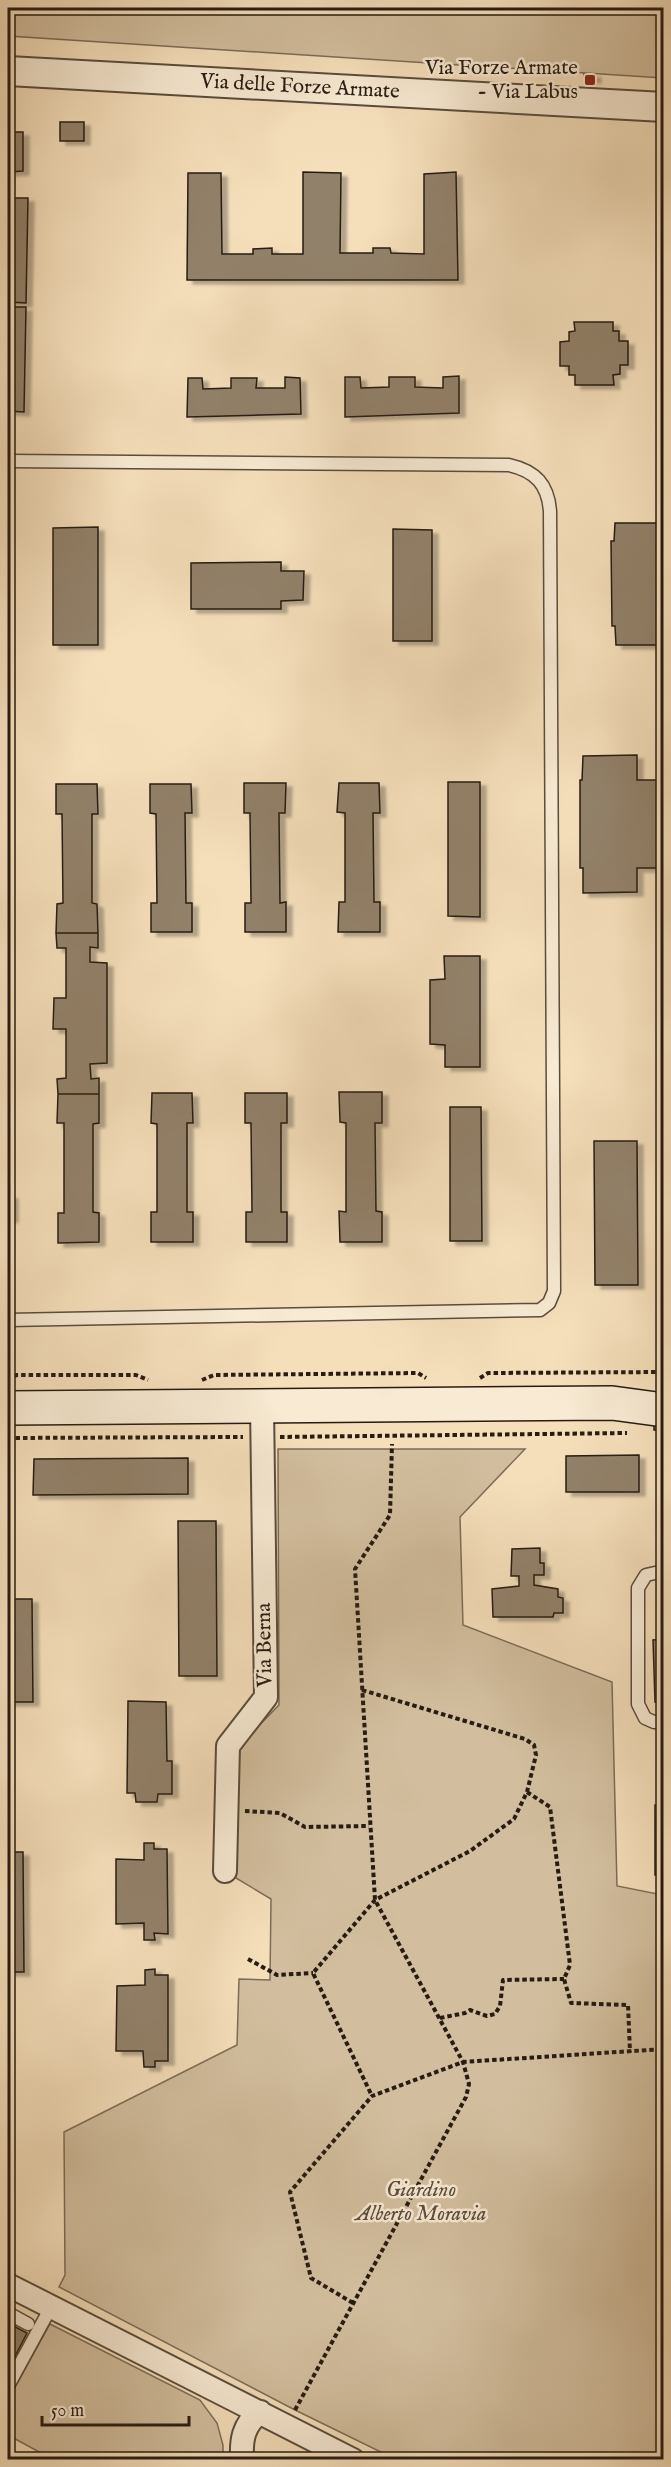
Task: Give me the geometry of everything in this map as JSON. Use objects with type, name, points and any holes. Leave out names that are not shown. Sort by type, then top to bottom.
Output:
[{"type":"main road","points":[[10,1410],[258,1422],[612,1403],[663,1395]]},
{"type":"main road","points":[[612,1403],[663,1410]]},
{"type":"street","name":"Via delle Forze Armate","points":[[8,71],[663,107]]},
{"type":"street","name":"Via Berna","points":[[225,1871],[228,1746],[266,1697],[258,1422]]},
{"type":"street","points":[[8,2285],[353,2460]]},
{"type":"street","points":[[242,2460],[243,2436],[246,2427],[251,2419],[260,2412]]},
{"type":"lane","points":[[8,460],[509,465],[524,468],[542,484],[549,495],[550,511],[554,1291],[549,1303],[540,1310],[8,1320]]},
{"type":"lane","points":[[663,1571],[646,1575],[638,1588],[638,1704],[645,1718],[654,1722],[663,1722]]},
{"type":"lane","points":[[8,2386],[51,2307]]},
{"type":"lane","points":[[8,2313],[28,2324]]},
{"type":"path","points":[[473,1382],[488,1373],[663,1372]]},
{"type":"path","points":[[197,1382],[214,1375],[418,1373],[432,1382]]},
{"type":"path","points":[[157,1383],[136,1375],[16,1376],[10,1410],[258,1422]]},
{"type":"path","points":[[276,1437],[628,1433]]},
{"type":"path","points":[[294,2414],[466,2097],[468,2084],[463,2062],[375,1900],[355,1569],[390,1515],[392,1444]]},
{"type":"path","points":[[248,1959],[277,1975],[313,1973],[375,1900],[470,1851],[514,1819],[527,1792],[536,1755],[534,1745],[525,1739],[362,1690]]},
{"type":"path","points":[[527,1792],[550,1807],[570,1965],[564,1979],[571,2003],[628,2005],[630,2052]]},
{"type":"path","points":[[225,1810],[280,1814],[305,1827],[369,1826]]},
{"type":"path","points":[[313,1973],[372,2096]]},
{"type":"path","points":[[440,2018],[470,2010],[487,2016],[495,2014],[500,2006],[503,1980],[564,1979]]},
{"type":"path","points":[[353,2303],[311,2278],[290,2192],[372,2096],[463,2062],[663,2049]]},
{"type":"green space","points":[[8,8],[663,8],[663,78],[8,36]]},
{"type":"green space","name":"Giardino Alberto Moravia","points":[[278,1449],[525,1449],[460,1517],[463,1625],[612,1682],[617,1886],[663,1895],[663,2459],[395,2459],[295,2410],[59,2287],[65,2275],[64,2132],[237,2045],[239,1979],[270,1980],[271,1899],[236,1878],[234,1751],[279,1705]]},
{"type":"green space","points":[[50,2324],[200,2400],[217,2423],[223,2445],[223,2459],[52,2459],[8,2435],[8,2400]]},
{"type":"building","points":[[584,74],[595,74],[595,79],[584,78]]},
{"type":"building","points":[[60,122],[84,122],[84,141],[60,141]]},
{"type":"building","points":[[8,132],[23,132],[23,171],[8,172]]},
{"type":"building","points":[[303,172],[341,173],[340,253],[373,253],[373,248],[390,248],[391,253],[424,254],[424,174],[456,172],[458,280],[187,280],[188,173],[221,173],[222,254],[253,254],[253,249],[272,248],[272,254],[303,254]]},
{"type":"building","points":[[8,198],[28,198],[26,303],[8,302]]},
{"type":"building","points":[[8,307],[26,307],[24,412],[8,411]]},
{"type":"building","points":[[574,322],[613,322],[613,331],[619,331],[619,341],[628,341],[628,365],[620,365],[620,374],[613,375],[614,385],[575,385],[575,375],[569,375],[569,366],[560,366],[560,342],[569,341],[569,332],[575,331]]},
{"type":"building","points":[[459,376],[459,413],[345,417],[345,377],[360,377],[361,388],[389,387],[389,377],[415,377],[415,387],[443,388],[443,377]]},
{"type":"building","points":[[285,377],[300,378],[301,414],[187,417],[188,378],[202,378],[203,389],[231,388],[231,378],[257,378],[256,388],[285,388]]},
{"type":"building","points":[[615,523],[657,523],[657,645],[616,645],[615,626],[612,626],[611,541],[614,541]]},
{"type":"building","points":[[98,527],[98,645],[53,645],[53,528]]},
{"type":"building","points":[[393,529],[432,530],[432,641],[393,641]]},
{"type":"building","points":[[281,562],[281,571],[304,571],[303,600],[281,601],[281,609],[191,609],[191,563]]},
{"type":"building","points":[[637,755],[637,780],[664,780],[664,868],[637,868],[637,892],[583,893],[583,868],[580,868],[580,780],[582,780],[583,756]]},
{"type":"building","points":[[448,782],[480,782],[480,917],[448,916]]},
{"type":"building","points":[[244,783],[286,783],[285,813],[279,813],[280,903],[286,902],[286,932],[245,932],[245,903],[251,903],[250,813],[244,813]]},
{"type":"building","points":[[339,783],[379,783],[380,813],[373,813],[374,902],[380,902],[380,932],[338,932],[339,902],[345,902],[345,813],[337,812]]},
{"type":"building","points":[[56,784],[97,784],[98,814],[92,814],[92,903],[97,904],[98,933],[56,933],[57,904],[63,903],[62,814],[56,814]]},
{"type":"building","points":[[150,784],[191,784],[192,813],[185,813],[186,903],[192,903],[192,932],[151,932],[151,903],[157,903],[156,814],[150,813]]},
{"type":"building","points":[[56,933],[98,933],[98,948],[90,947],[90,962],[107,963],[107,1063],[90,1064],[91,1079],[99,1078],[99,1094],[58,1094],[57,1079],[66,1078],[66,1029],[53,1029],[54,998],[66,998],[66,948],[57,948]]},
{"type":"building","points":[[444,956],[480,956],[480,1067],[445,1067],[445,1045],[430,1044],[430,980],[445,979]]},
{"type":"building","points":[[339,1092],[382,1092],[382,1123],[375,1123],[376,1211],[382,1212],[382,1242],[340,1242],[339,1211],[346,1212],[346,1123],[340,1122]]},
{"type":"building","points":[[152,1093],[192,1093],[193,1123],[187,1123],[187,1212],[193,1212],[193,1242],[151,1242],[151,1212],[157,1212],[157,1124],[151,1123]]},
{"type":"building","points":[[245,1093],[287,1093],[287,1123],[281,1123],[281,1212],[287,1212],[287,1242],[246,1242],[246,1212],[252,1212],[251,1123],[245,1123]]},
{"type":"building","points":[[58,1094],[99,1094],[99,1123],[93,1124],[93,1212],[99,1213],[99,1242],[58,1243],[58,1213],[64,1213],[64,1123],[57,1123]]},
{"type":"building","points":[[450,1107],[481,1107],[482,1241],[450,1241]]},
{"type":"building","points":[[594,1141],[637,1141],[638,1285],[595,1285]]},
{"type":"building","points":[[8,1195],[12,1195],[12,1218],[8,1219]]},
{"type":"building","points":[[654,1426],[664,1426],[664,1430],[654,1430]]},
{"type":"building","points":[[639,1455],[639,1492],[566,1492],[566,1456]]},
{"type":"building","points":[[188,1458],[188,1494],[33,1495],[34,1459]]},
{"type":"building","points":[[178,1521],[216,1521],[217,1676],[179,1676]]},
{"type":"building","points":[[540,1548],[540,1563],[544,1563],[544,1575],[534,1575],[534,1585],[558,1589],[558,1597],[563,1598],[563,1613],[554,1613],[553,1617],[493,1617],[492,1589],[519,1586],[519,1576],[511,1576],[512,1549]]},
{"type":"building","points":[[8,1599],[32,1599],[33,1702],[8,1702]]},
{"type":"building","points":[[664,1639],[664,1702],[655,1702],[653,1640]]},
{"type":"building","points":[[128,1701],[166,1702],[167,1761],[172,1761],[172,1794],[158,1794],[157,1802],[136,1802],[135,1793],[127,1793]]},
{"type":"building","points":[[655,1805],[664,1805],[664,1875],[655,1875]]},
{"type":"building","points":[[144,1843],[154,1843],[154,1849],[167,1849],[168,1934],[154,1933],[155,1940],[144,1940],[144,1923],[116,1924],[116,1859],[144,1860]]},
{"type":"building","points":[[8,1852],[23,1852],[24,1972],[8,1972]]},
{"type":"building","points":[[155,1969],[155,1975],[168,1975],[168,2061],[155,2061],[155,2067],[144,2067],[143,2051],[116,2051],[117,1986],[145,1985],[145,1970]]},
{"type":"building","points":[[8,2323],[27,2333],[8,2370]]},
{"type":"building","points":[[664,2445],[664,2460],[658,2460],[657,2446]]},
{"type":"place","name":"Via Forze Armate - Via Labus","points":[[590,80]]}]
